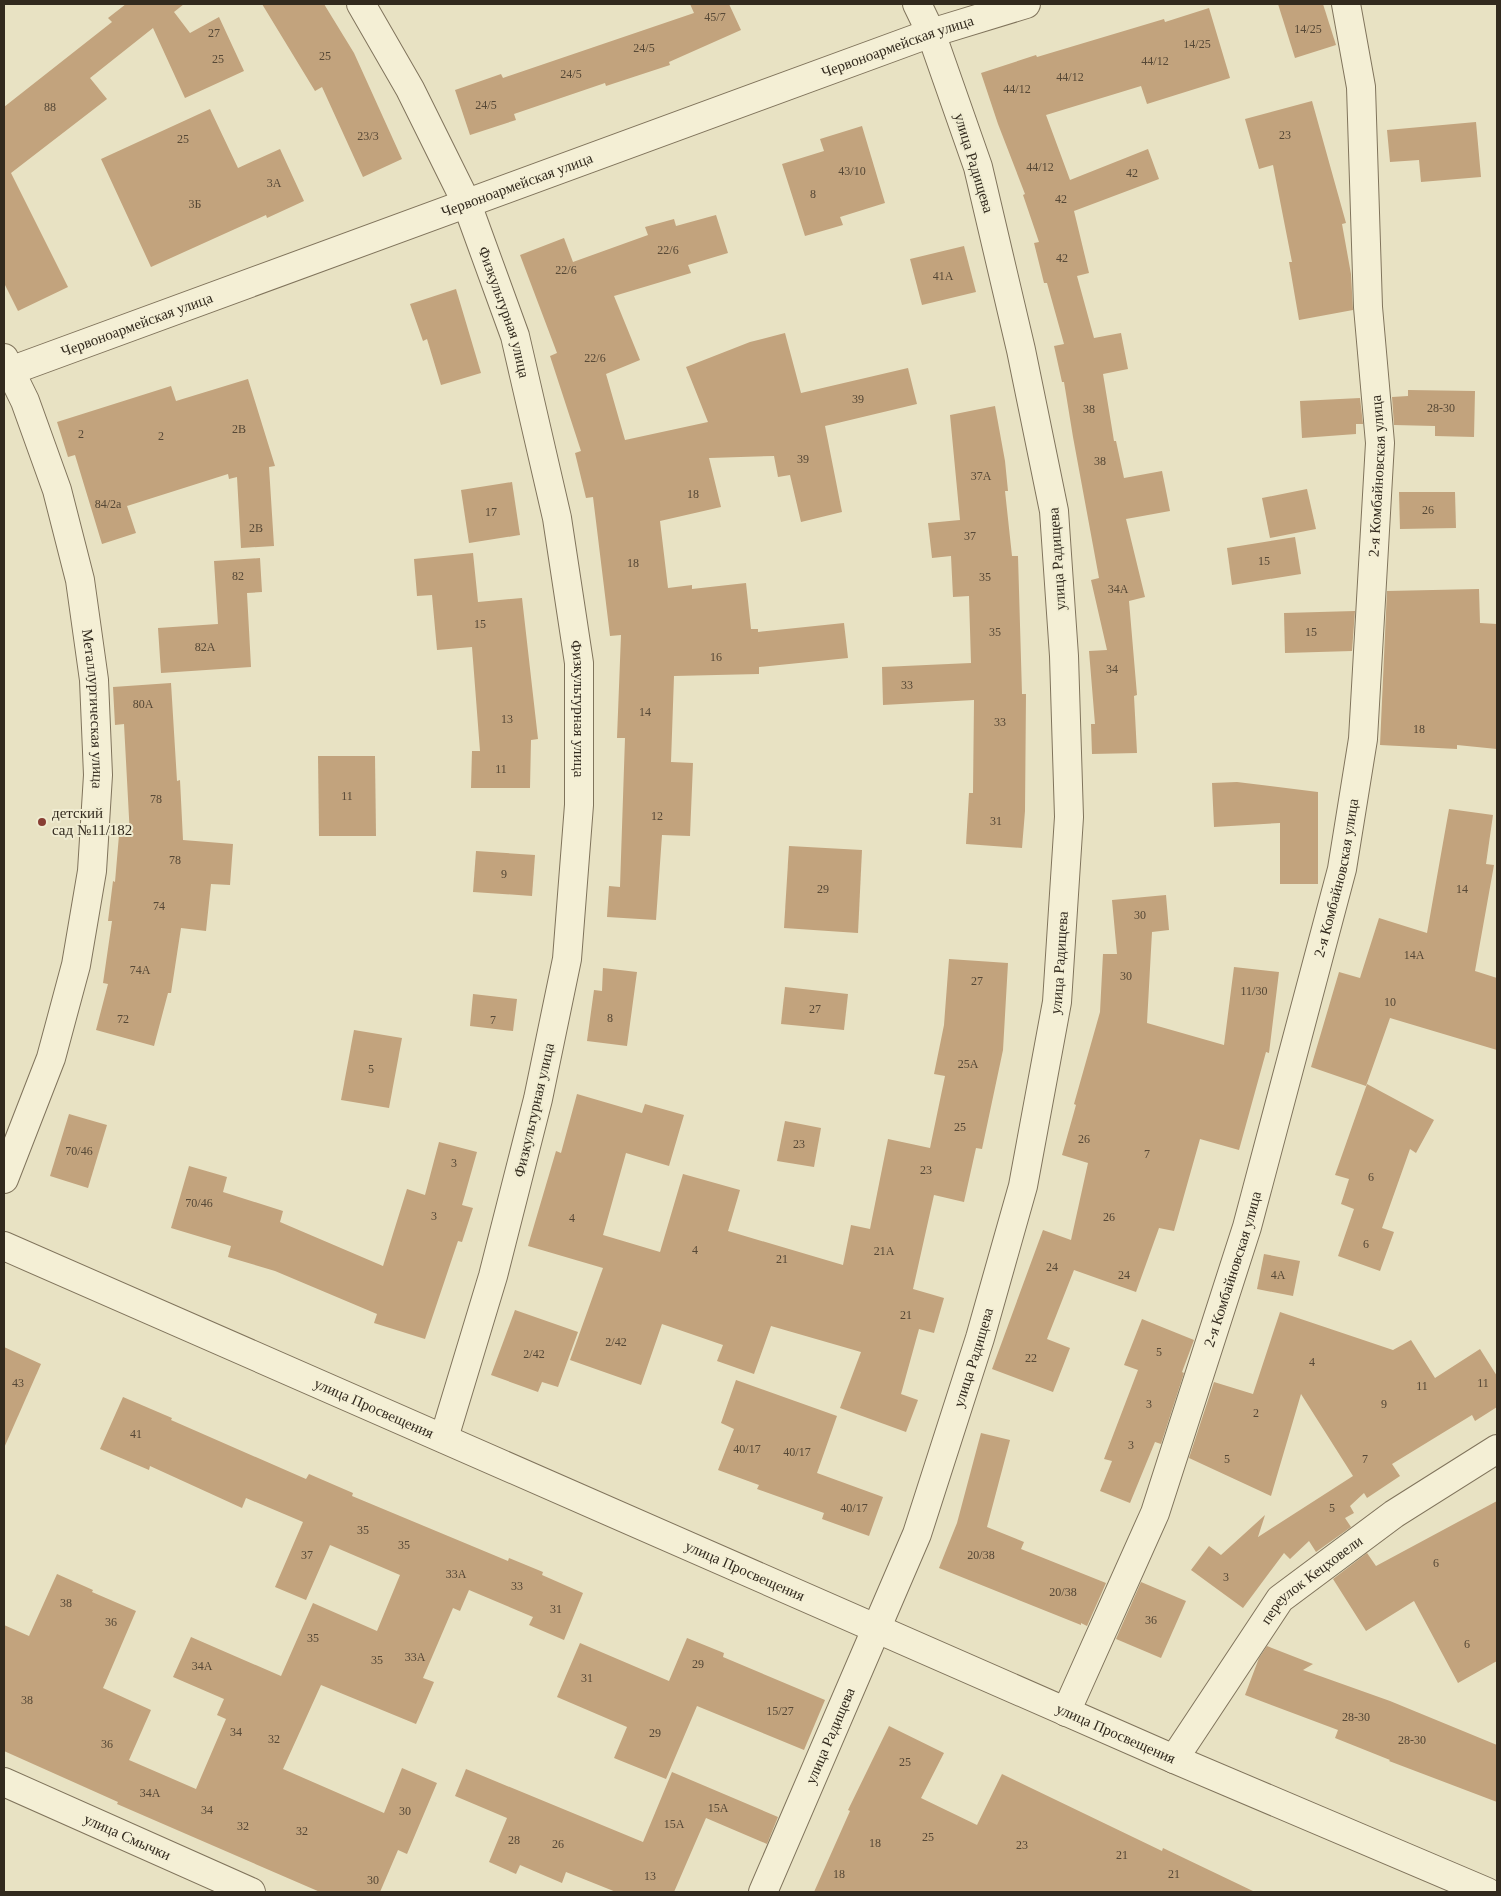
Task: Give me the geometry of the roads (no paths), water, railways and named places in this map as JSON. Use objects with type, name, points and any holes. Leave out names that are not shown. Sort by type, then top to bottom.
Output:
[{"type":"street","name":"Физкультурная улица","points":[[361,4],[410,89],[467,204],[515,336],[557,518],[579,663],[579,805],[567,960],[540,1090],[493,1276],[444,1438]]},
{"type":"street","name":"улица Радищева","points":[[763,1892],[917,1534],[980,1338],[1023,1186],[1057,1002],[1068,817],[1064,656],[1054,511],[1021,350],[978,168],[931,33],[917,4]]},
{"type":"street","name":"Червоноармейская улица","points":[[7,365],[467,204],[931,33],[1026,4]]},
{"type":"street","name":"2-я Комбайновская улица","points":[[1066,1712],[1155,1513],[1247,1227],[1344,860],[1363,739],[1380,443],[1368,307],[1361,87],[1346,4]]},
{"type":"street","name":"Металлургическая улица","points":[[4,1179],[51,1058],[76,965],[92,871],[98,775],[94,680],[80,580],[57,490],[25,401],[7,365]]},
{"type":"street","name":"улица Просвещения","points":[[4,1246],[1066,1712],[1487,1892]]},
{"type":"street","name":"переулок Кецховели","points":[[1174,1759],[1280,1599],[1394,1514],[1497,1449]]},
{"type":"street","name":"улица Смычки","points":[[4,1782],[251,1892]]},
{"type":"place","name":"детский сад №11/182","points":[[42,822]]}]
